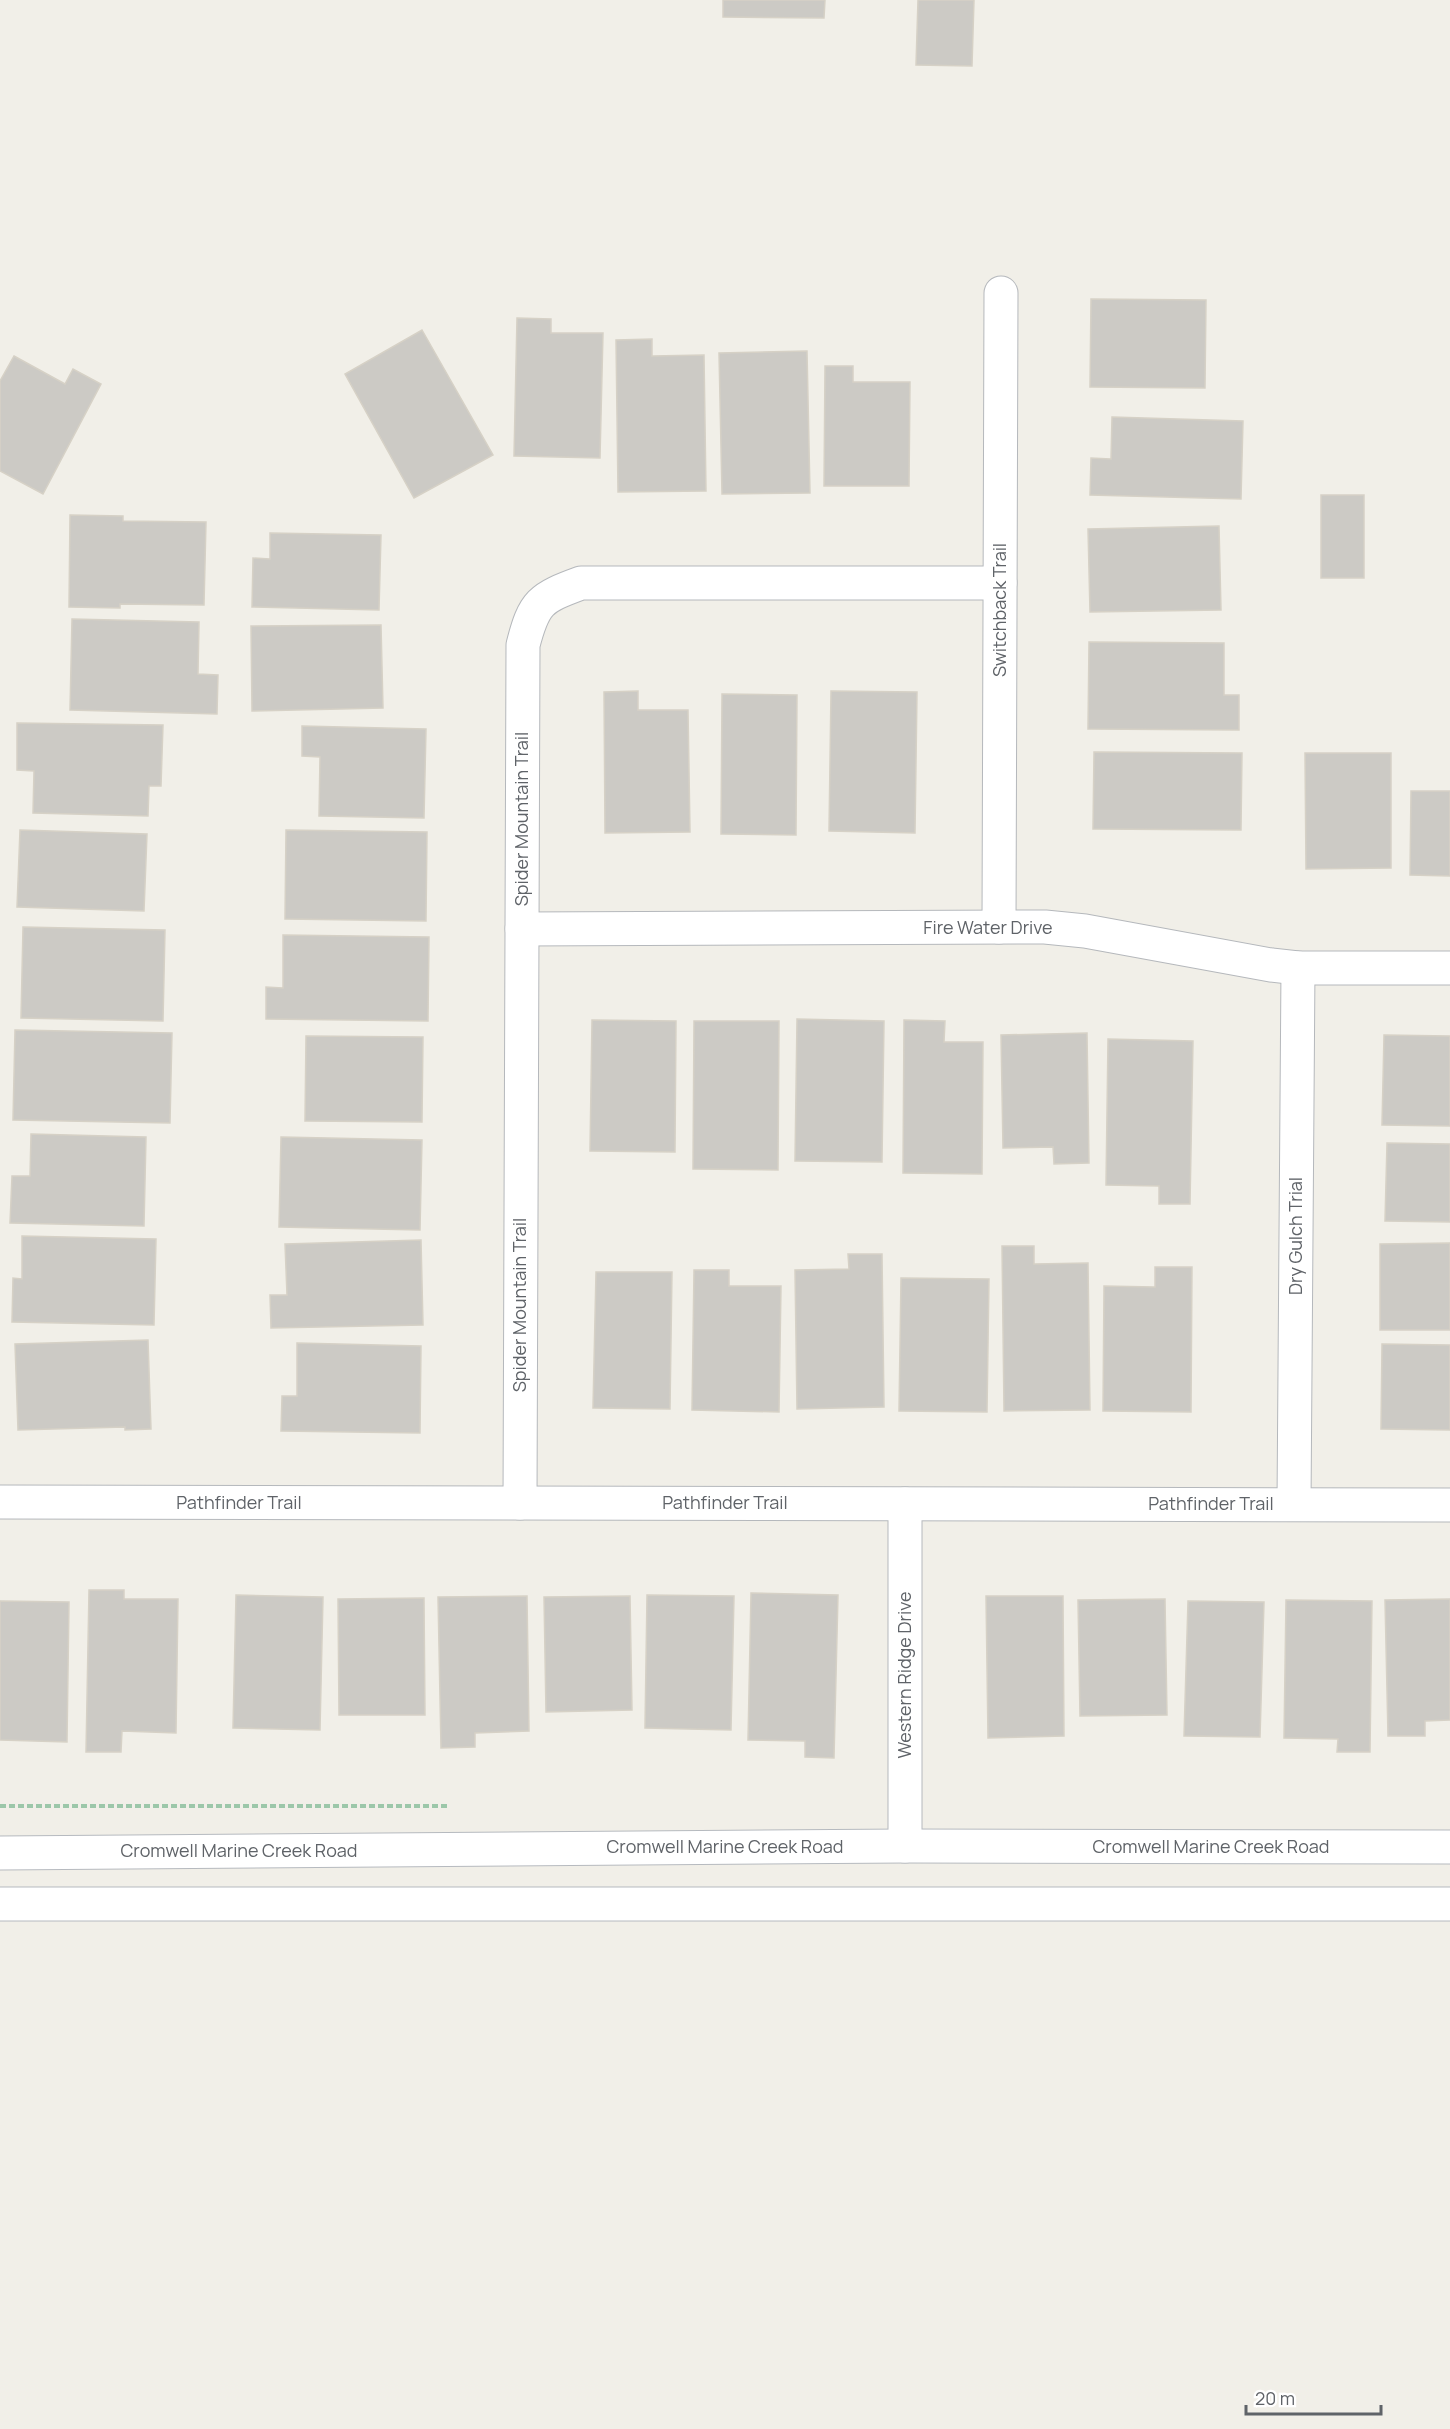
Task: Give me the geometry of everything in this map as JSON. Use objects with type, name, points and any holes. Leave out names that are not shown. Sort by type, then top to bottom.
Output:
[{"type":"street","name":"Switchback Trail","points":[[999,927],[1001,293]]},
{"type":"street","name":"Spider Mountain Trail","points":[[520,1503],[523,645],[529,621],[539,604],[554,593],[581,584],[1000,584]]},
{"type":"street","name":"Fire Water Drive","points":[[522,929],[1045,927],[1085,931],[1246,962],[1298,968],[1450,968]]},
{"type":"street","name":"Dry Gulch Trial","points":[[1294,1504],[1298,968]]},
{"type":"street","name":"Pathfinder Trail","points":[[0,1502],[1450,1504]]},
{"type":"street","name":"Western Ridge Drive","points":[[904,1846],[905,1504]]},
{"type":"street","name":"Cromwell Marine Creek Road","points":[[0,1853],[904,1846],[1450,1847]]},
{"type":"street","points":[[0,1904],[1450,1904]]},
{"type":"building","points":[[723,0],[825,0],[824,18],[723,17]]},
{"type":"building","points":[[918,0],[974,0],[972,66],[916,65]]},
{"type":"building","points":[[1091,299],[1206,300],[1205,388],[1090,387]]},
{"type":"building","points":[[517,318],[551,319],[551,333],[603,333],[600,458],[514,456]]},
{"type":"building","points":[[422,330],[493,455],[414,498],[345,374]]},
{"type":"building","points":[[652,339],[652,356],[704,355],[706,491],[618,492],[616,340]]},
{"type":"building","points":[[807,351],[810,493],[722,494],[719,353]]},
{"type":"building","points":[[14,356],[65,384],[73,369],[101,384],[43,494],[0,471],[0,381]]},
{"type":"building","points":[[825,366],[853,366],[853,382],[910,382],[909,486],[824,486]]},
{"type":"building","points":[[1112,417],[1243,421],[1241,499],[1090,495],[1091,458],[1111,459]]},
{"type":"building","points":[[1321,495],[1364,495],[1364,578],[1321,578]]},
{"type":"building","points":[[70,515],[123,516],[123,521],[206,522],[204,605],[120,604],[120,608],[69,607]]},
{"type":"building","points":[[1219,526],[1221,610],[1090,612],[1088,529]]},
{"type":"building","points":[[270,533],[381,535],[379,610],[252,607],[253,558],[270,559]]},
{"type":"building","points":[[72,619],[199,622],[198,674],[218,675],[217,714],[70,710]]},
{"type":"building","points":[[381,625],[383,708],[252,711],[251,626]]},
{"type":"building","points":[[1089,642],[1224,643],[1224,695],[1239,695],[1239,730],[1088,729]]},
{"type":"building","points":[[638,691],[638,710],[688,710],[690,832],[605,833],[604,692]]},
{"type":"building","points":[[831,691],[917,692],[915,833],[829,831]]},
{"type":"building","points":[[722,694],[797,695],[796,835],[721,834]]},
{"type":"building","points":[[17,723],[163,725],[161,786],[149,786],[148,816],[33,813],[34,771],[17,770]]},
{"type":"building","points":[[302,726],[426,729],[424,818],[319,816],[320,757],[302,756]]},
{"type":"building","points":[[1094,752],[1242,753],[1241,830],[1093,829]]},
{"type":"building","points":[[1305,753],[1391,753],[1391,868],[1306,869]]},
{"type":"building","points":[[1411,791],[1450,791],[1450,876],[1410,875]]},
{"type":"building","points":[[20,830],[147,834],[144,911],[17,907]]},
{"type":"building","points":[[286,830],[427,832],[426,921],[285,919]]},
{"type":"building","points":[[23,927],[165,930],[163,1021],[21,1018]]},
{"type":"building","points":[[283,935],[429,937],[428,1021],[266,1019],[266,987],[283,988]]},
{"type":"building","points":[[797,1019],[884,1021],[882,1162],[795,1161]]},
{"type":"building","points":[[592,1020],[676,1021],[675,1152],[590,1151]]},
{"type":"building","points":[[904,1020],[945,1021],[944,1042],[983,1042],[982,1174],[903,1173]]},
{"type":"building","points":[[694,1021],[779,1021],[778,1170],[693,1169]]},
{"type":"building","points":[[15,1030],[172,1033],[170,1123],[13,1120]]},
{"type":"building","points":[[1087,1033],[1089,1163],[1054,1164],[1053,1147],[1003,1148],[1001,1035]]},
{"type":"building","points":[[1384,1035],[1450,1036],[1450,1126],[1382,1125]]},
{"type":"building","points":[[306,1036],[423,1037],[422,1122],[305,1121]]},
{"type":"building","points":[[1108,1039],[1193,1041],[1190,1204],[1159,1204],[1159,1186],[1106,1185]]},
{"type":"building","points":[[31,1134],[146,1137],[144,1226],[10,1223],[12,1176],[30,1176]]},
{"type":"building","points":[[281,1137],[422,1140],[420,1230],[279,1227]]},
{"type":"building","points":[[1387,1143],[1450,1144],[1450,1222],[1385,1221]]},
{"type":"building","points":[[22,1236],[156,1239],[154,1325],[12,1322],[13,1278],[22,1279]]},
{"type":"building","points":[[421,1240],[423,1325],[271,1328],[270,1295],[287,1295],[285,1244]]},
{"type":"building","points":[[1450,1243],[1450,1330],[1380,1330],[1380,1244]]},
{"type":"building","points":[[1002,1246],[1034,1246],[1034,1264],[1088,1263],[1090,1410],[1004,1411]]},
{"type":"building","points":[[848,1254],[882,1254],[884,1407],[797,1409],[795,1270],[849,1269]]},
{"type":"building","points":[[1155,1267],[1192,1267],[1191,1412],[1103,1411],[1104,1286],[1155,1287]]},
{"type":"building","points":[[694,1270],[729,1270],[729,1286],[781,1286],[779,1412],[692,1410]]},
{"type":"building","points":[[596,1272],[672,1272],[670,1409],[593,1408]]},
{"type":"building","points":[[901,1278],[989,1279],[987,1412],[899,1411]]},
{"type":"building","points":[[148,1340],[151,1429],[125,1430],[125,1427],[18,1430],[15,1344]]},
{"type":"building","points":[[297,1343],[421,1346],[420,1433],[281,1431],[282,1396],[297,1396]]},
{"type":"building","points":[[1382,1344],[1450,1345],[1450,1430],[1381,1429]]},
{"type":"building","points":[[89,1590],[124,1590],[124,1599],[178,1599],[176,1733],[122,1731],[121,1752],[86,1752]]},
{"type":"building","points":[[751,1593],[838,1595],[834,1758],[805,1757],[805,1741],[748,1740]]},
{"type":"building","points":[[236,1595],[323,1597],[320,1730],[233,1728]]},
{"type":"building","points":[[647,1595],[734,1596],[731,1730],[645,1728]]},
{"type":"building","points":[[527,1596],[529,1731],[475,1733],[475,1747],[441,1748],[438,1597]]},
{"type":"building","points":[[630,1596],[632,1710],[546,1712],[544,1597]]},
{"type":"building","points":[[986,1596],[1063,1596],[1064,1736],[988,1738]]},
{"type":"building","points":[[424,1598],[425,1715],[339,1715],[338,1599]]},
{"type":"building","points":[[1165,1599],[1167,1715],[1080,1716],[1078,1600]]},
{"type":"building","points":[[1450,1599],[1450,1720],[1425,1721],[1425,1736],[1388,1736],[1385,1600]]},
{"type":"building","points":[[1286,1600],[1372,1601],[1370,1752],[1337,1752],[1338,1739],[1284,1738]]},
{"type":"building","points":[[0,1601],[69,1602],[67,1742],[0,1740]]},
{"type":"building","points":[[1188,1601],[1264,1602],[1260,1737],[1184,1736]]}]
